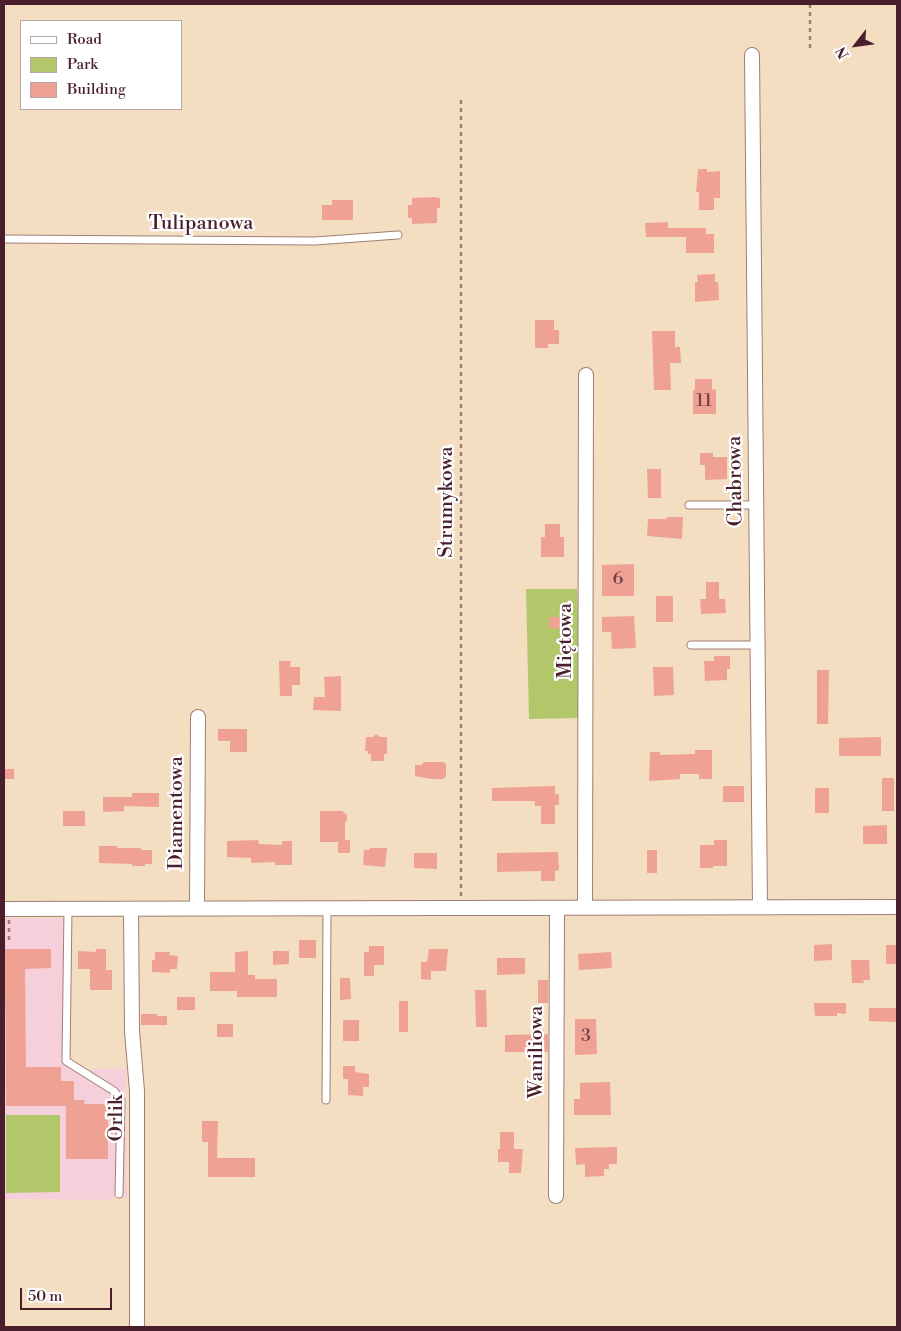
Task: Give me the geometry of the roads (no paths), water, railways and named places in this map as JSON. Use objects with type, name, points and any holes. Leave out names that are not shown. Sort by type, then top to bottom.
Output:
[{"type":"street","name":"Chabrowa","points":[[752,55],[760,907]]},
{"type":"street","name":"Miętowa","points":[[585,907],[586,375]]},
{"type":"street","name":"Diamentowa","points":[[197,908],[198,717]]},
{"type":"street","points":[[6,912],[68,909],[197,908],[897,907]]},
{"type":"street","name":"Waniliowa","points":[[556,1196],[557,908]]},
{"type":"street","name":"Orlik","points":[[131,909],[132,1031],[137,1091],[137,1327]]},
{"type":"lane","name":"Tulipanowa","points":[[4,238],[316,241],[398,234]]},
{"type":"lane","points":[[689,505],[756,505]]},
{"type":"lane","points":[[692,645],[757,645]]},
{"type":"lane","points":[[326,1100],[327,908]]},
{"type":"lane","points":[[68,909],[66,1060],[114,1091],[121,1100],[119,1194]]}]
